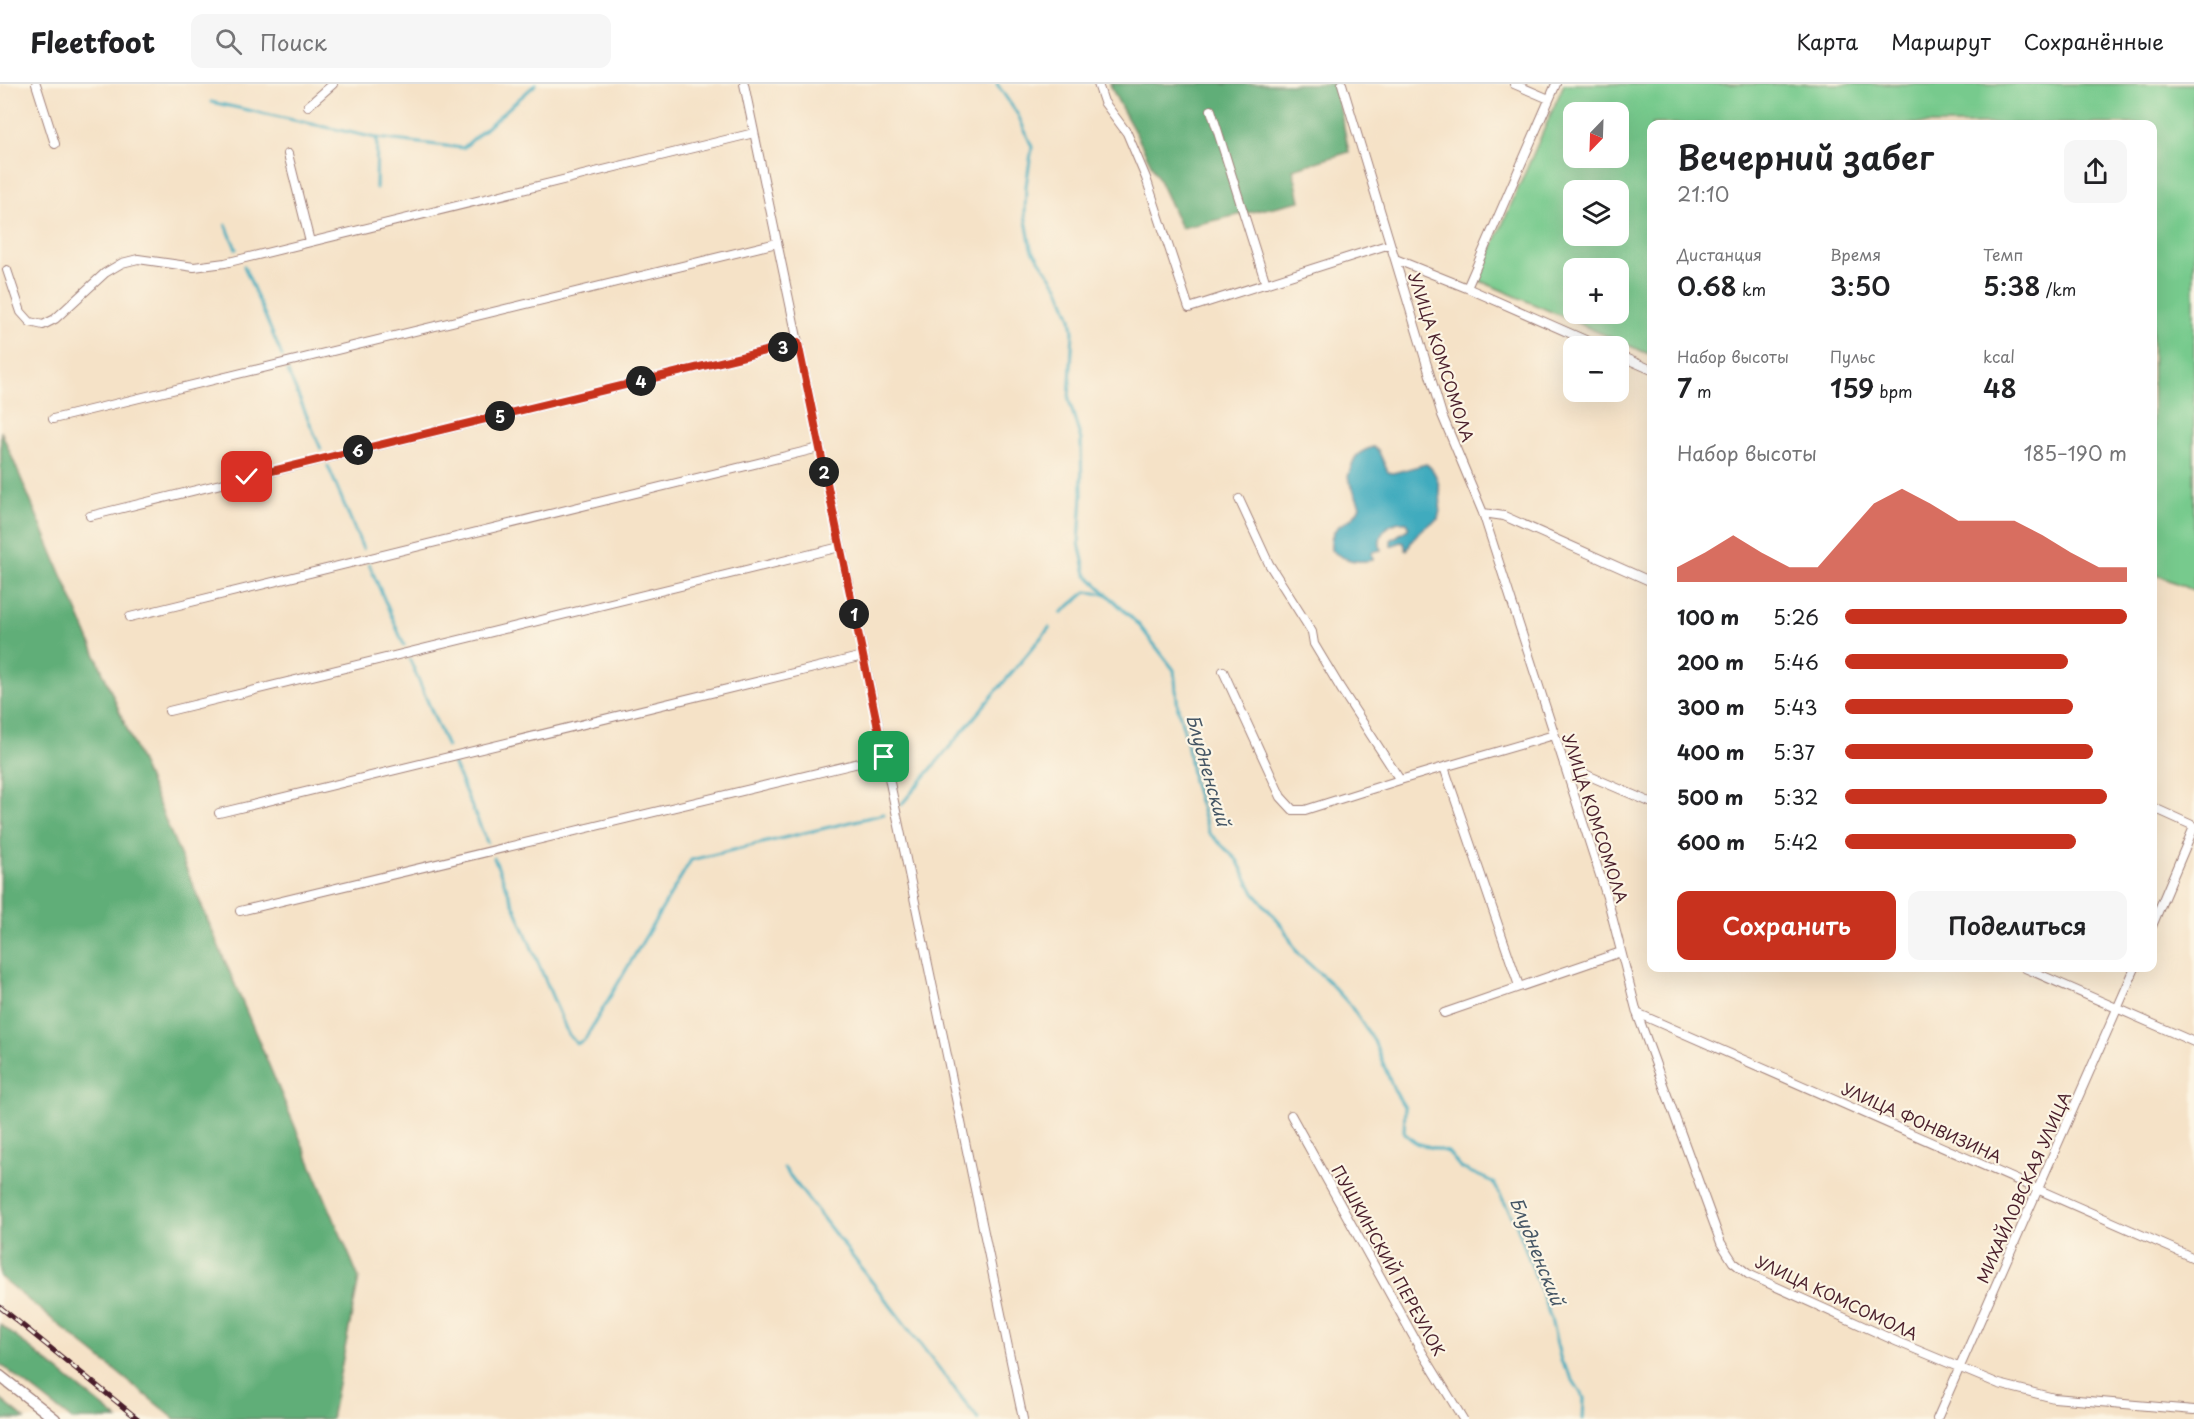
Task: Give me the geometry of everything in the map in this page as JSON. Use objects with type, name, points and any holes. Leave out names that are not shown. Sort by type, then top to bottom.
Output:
[{"type":"street","points":[[36,84],[55,144]]},
{"type":"street","points":[[308,106],[333,84]]},
{"type":"street","points":[[744,84],[1023,1419]]},
{"type":"street","points":[[1098,84],[1104,102],[1127,133],[1146,178],[1188,308],[1390,244]]},
{"type":"street","name":"УЛИЦА КОМСОМОЛА","points":[[1342,84],[1442,416],[1484,513],[1607,897],[1637,1013],[1721,1243],[1733,1262],[1748,1274],[1999,1384],[2054,1398],[2194,1410]]},
{"type":"street","points":[[1514,84],[1549,99]]},
{"type":"street","points":[[1467,288],[1556,84]]},
{"type":"street","points":[[1211,110],[1266,284]]},
{"type":"street","points":[[7,270],[21,312],[30,322],[43,325],[55,319],[105,273],[122,263],[138,259],[194,267],[225,263],[754,133]]},
{"type":"street","points":[[288,154],[310,242]]},
{"type":"street","points":[[53,419],[777,243]]},
{"type":"street","points":[[1395,259],[1576,336]]},
{"type":"street","points":[[90,516],[798,343]]},
{"type":"street","points":[[1629,360],[1647,368]]},
{"type":"street","points":[[130,616],[819,448]]},
{"type":"street","points":[[1239,499],[1269,564],[1312,632],[1314,644],[1401,780]]},
{"type":"street","points":[[1484,513],[1504,516],[1647,580]]},
{"type":"street","points":[[169,711],[840,547]]},
{"type":"street","points":[[219,813],[863,656]]},
{"type":"street","points":[[1223,671],[1281,797],[1293,810],[1305,810],[1554,735]]},
{"type":"street","points":[[240,911],[884,757]]},
{"type":"street","points":[[1564,765],[1647,801]]},
{"type":"street","points":[[1444,767],[1519,986]]},
{"type":"street","points":[[2157,809],[2194,826],[2157,914]]},
{"type":"street","points":[[1444,1014],[1621,952]]},
{"type":"street","points":[[2034,972],[2194,1042]]},
{"type":"street","name":"МИХАЙЛОВСКАЯ УЛИЦА","points":[[1937,1419],[2133,972]]},
{"type":"street","name":"УЛИЦА ФОНВИЗИНА","points":[[1637,1013],[2194,1258]]},
{"type":"street","name":"ПУШКИНСКИЙ ПЕРЕУЛОК","points":[[1292,1115],[1422,1352],[1463,1419]]},
{"type":"street","points":[[0,1376],[54,1419]]},
{"type":"green space","points":[[1110,84],[1335,84],[1349,152],[1293,169],[1300,201],[1181,228],[1154,169]]},
{"type":"green space","points":[[1564,84],[2194,84],[2194,591],[2157,575],[2157,120],[1647,120],[1647,353],[1629,345],[1629,336],[1607,336],[1579,324],[1629,324],[1629,258],[1563,258],[1563,317],[1478,280]]},
{"type":"green space","points":[[1,431],[359,1278],[331,1419],[175,1419],[0,1277]]},
{"type":"green space","points":[[0,1324],[118,1419],[71,1419],[0,1364]]},
{"type":"green space","points":[[0,1399],[25,1419],[0,1419]]},
{"type":"water","points":[[1373,447],[1378,450],[1388,472],[1393,473],[1426,464],[1431,468],[1440,489],[1440,513],[1438,519],[1417,534],[1408,549],[1406,550],[1404,543],[1401,542],[1391,546],[1391,540],[1409,526],[1407,522],[1395,523],[1383,533],[1381,550],[1372,552],[1373,560],[1351,560],[1331,550],[1331,540],[1337,528],[1352,518],[1360,506],[1348,477],[1355,458]]},
{"type":"waterway","points":[[376,188],[377,138],[463,148],[536,84]]},
{"type":"waterway","name":"Блудненский","points":[[997,84],[1018,115],[1032,147],[1026,186],[1025,214],[1031,248],[1059,288],[1071,318],[1073,332],[1069,400],[1081,440],[1082,496],[1079,543],[1086,574],[1139,625],[1174,670],[1178,709],[1187,741],[1193,781],[1209,833],[1237,860],[1254,893],[1283,927],[1298,954],[1350,1005],[1374,1041],[1394,1090],[1405,1108],[1404,1133],[1416,1143],[1448,1152],[1461,1168],[1493,1182],[1516,1223],[1551,1319],[1561,1361],[1584,1398],[1583,1419]]},
{"type":"waterway","points":[[211,102],[376,138]]},
{"type":"waterway","points":[[226,225],[236,249]]},
{"type":"waterway","points":[[244,266],[282,356]]},
{"type":"waterway","points":[[288,372],[321,449]]},
{"type":"waterway","points":[[328,466],[363,549]]},
{"type":"waterway","points":[[369,564],[404,645]]},
{"type":"waterway","points":[[1061,613],[1086,592],[1106,594]]},
{"type":"waterway","points":[[901,805],[1049,628]]},
{"type":"waterway","points":[[410,660],[447,747]]},
{"type":"waterway","points":[[453,763],[487,842]]},
{"type":"waterway","points":[[494,858],[568,1034],[577,1044],[585,1039],[691,860],[884,814]]},
{"type":"waterway","points":[[784,1168],[978,1419]]},
{"type":"railway","points":[[0,1307],[138,1419]]},
{"type":"route","points":[[247,477],[798,343],[884,757]]}]
